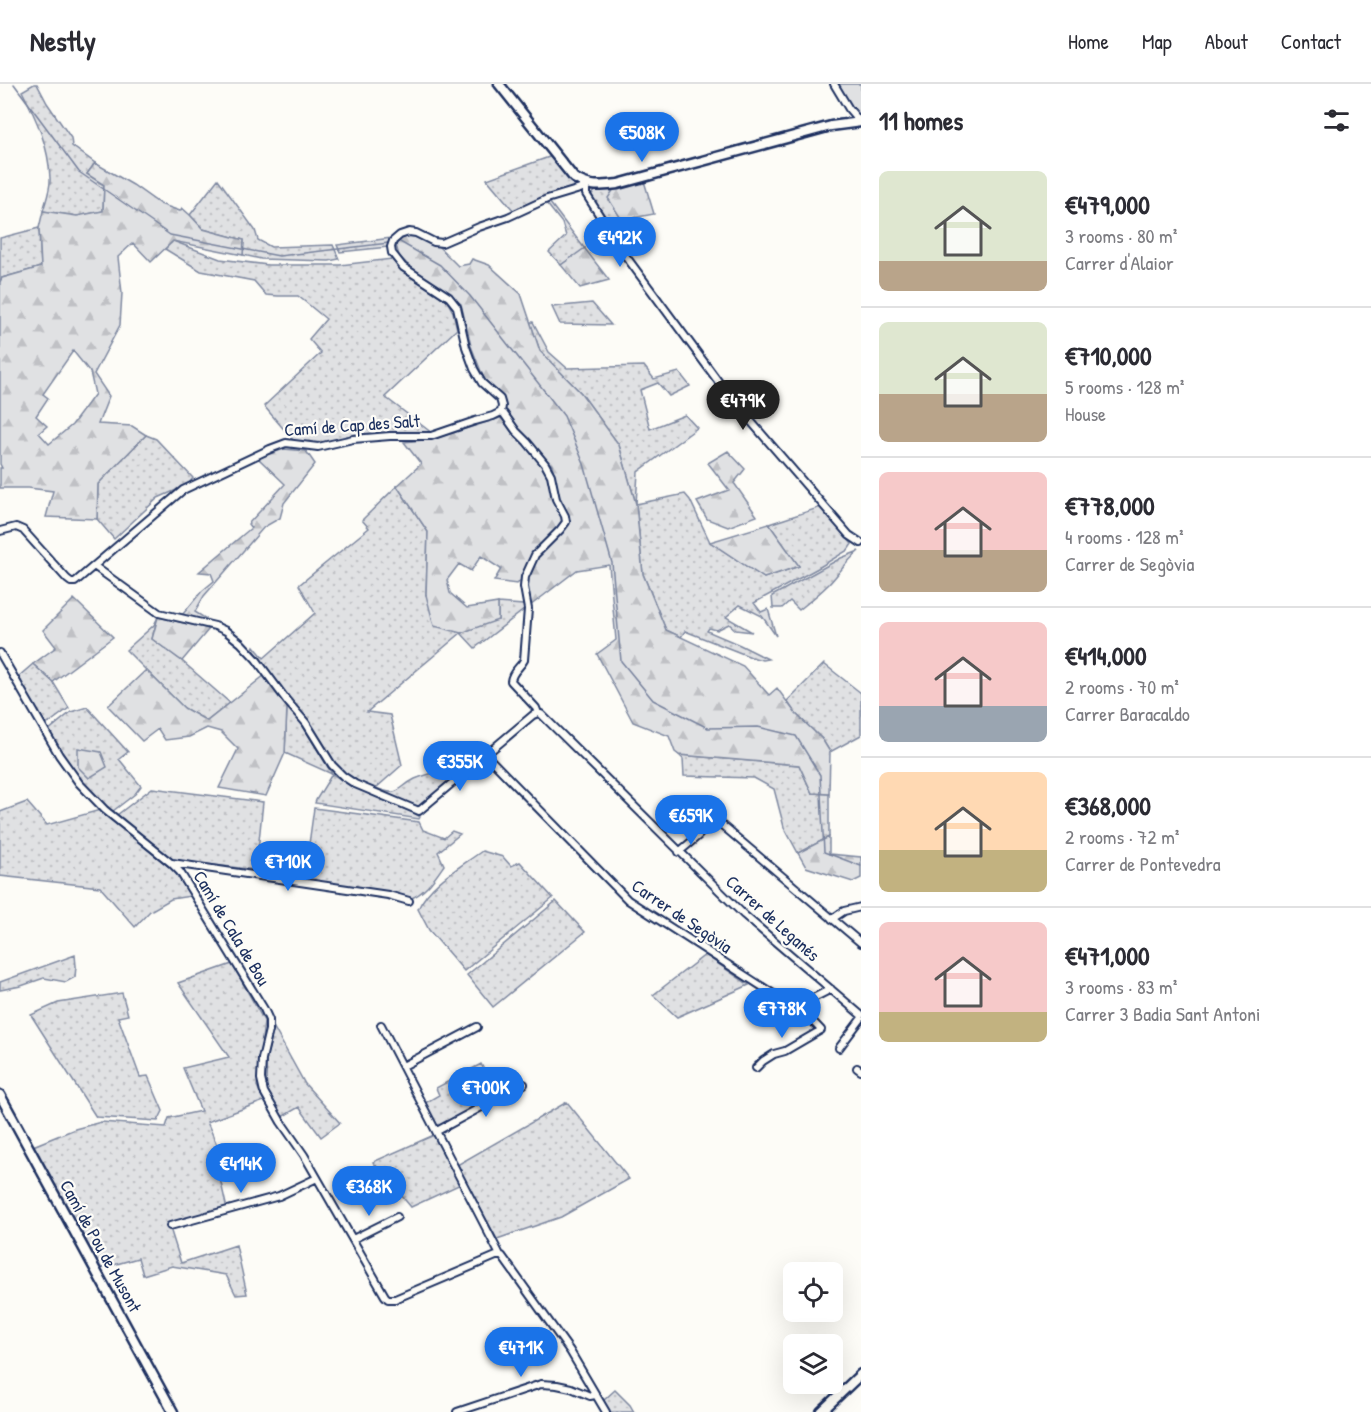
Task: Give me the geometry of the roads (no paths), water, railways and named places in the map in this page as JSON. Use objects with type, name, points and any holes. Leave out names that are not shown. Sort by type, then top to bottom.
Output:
[{"type":"street","points":[[498,84],[574,178],[586,185],[618,184],[831,126],[861,122]]},
{"type":"street","points":[[834,84],[849,109],[861,122]]},
{"type":"street","points":[[501,412],[500,399],[482,383],[474,369],[466,347],[457,307],[449,297],[403,267],[392,253],[393,241],[399,235],[409,232],[442,243],[479,226],[508,217],[586,185]]},
{"type":"street","points":[[586,185],[586,194],[622,251],[729,396],[849,535],[861,543]]},
{"type":"street","name":"Camí de Cap des Salt","points":[[0,531],[16,526],[23,530],[71,582],[79,580],[183,490],[270,449],[286,443],[318,447],[353,439],[431,436],[501,412]]},
{"type":"street","name":"Carrer de Leganés","points":[[501,412],[545,464],[551,475],[556,499],[566,522],[535,555],[525,577],[524,587],[528,609],[524,660],[514,672],[511,681],[539,713],[744,915],[861,1017]]},
{"type":"street","points":[[94,566],[159,613],[226,631],[256,659],[306,723],[332,765],[342,776],[355,784],[419,811],[533,715],[539,713]]},
{"type":"street","name":"Camí de Cala de Bou","points":[[0,653],[59,755],[79,783],[105,810],[171,863],[186,881],[269,1020],[262,1059],[261,1078],[264,1092],[385,1296],[392,1300],[500,1255]]},
{"type":"street","name":"Carrer de Segòvia","points":[[486,755],[628,900],[695,945],[772,993],[798,1006],[821,1030],[785,1051],[763,1060],[756,1068]]},
{"type":"street","points":[[679,852],[698,837],[712,820],[717,821],[861,943]]},
{"type":"street","points":[[171,863],[388,895],[409,901]]},
{"type":"street","points":[[832,919],[844,911],[861,907]]},
{"type":"street","points":[[798,1006],[831,989]]},
{"type":"street","points":[[839,1048],[861,1017]]},
{"type":"street","points":[[381,1025],[500,1255],[570,1351],[606,1412]]},
{"type":"street","points":[[403,1066],[477,1027]]},
{"type":"street","points":[[437,1131],[524,1084]]},
{"type":"street","name":"Camí de Pou de Musont","points":[[0,1095],[173,1412]]},
{"type":"street","points":[[170,1226],[279,1196],[317,1178]]},
{"type":"street","points":[[353,1239],[397,1217]]},
{"type":"street","points":[[821,1412],[861,1374]]},
{"type":"street","points":[[457,1412],[541,1384],[558,1385],[590,1396],[595,1395]]},
{"type":"waterway","points":[[14,84],[79,172],[170,235],[279,256],[389,243]]},
{"type":"waterway","points":[[400,242],[440,265],[470,296],[564,416],[584,464],[612,563],[621,661],[653,700],[708,728],[758,727],[796,736],[820,775],[824,852],[861,866]]}]
